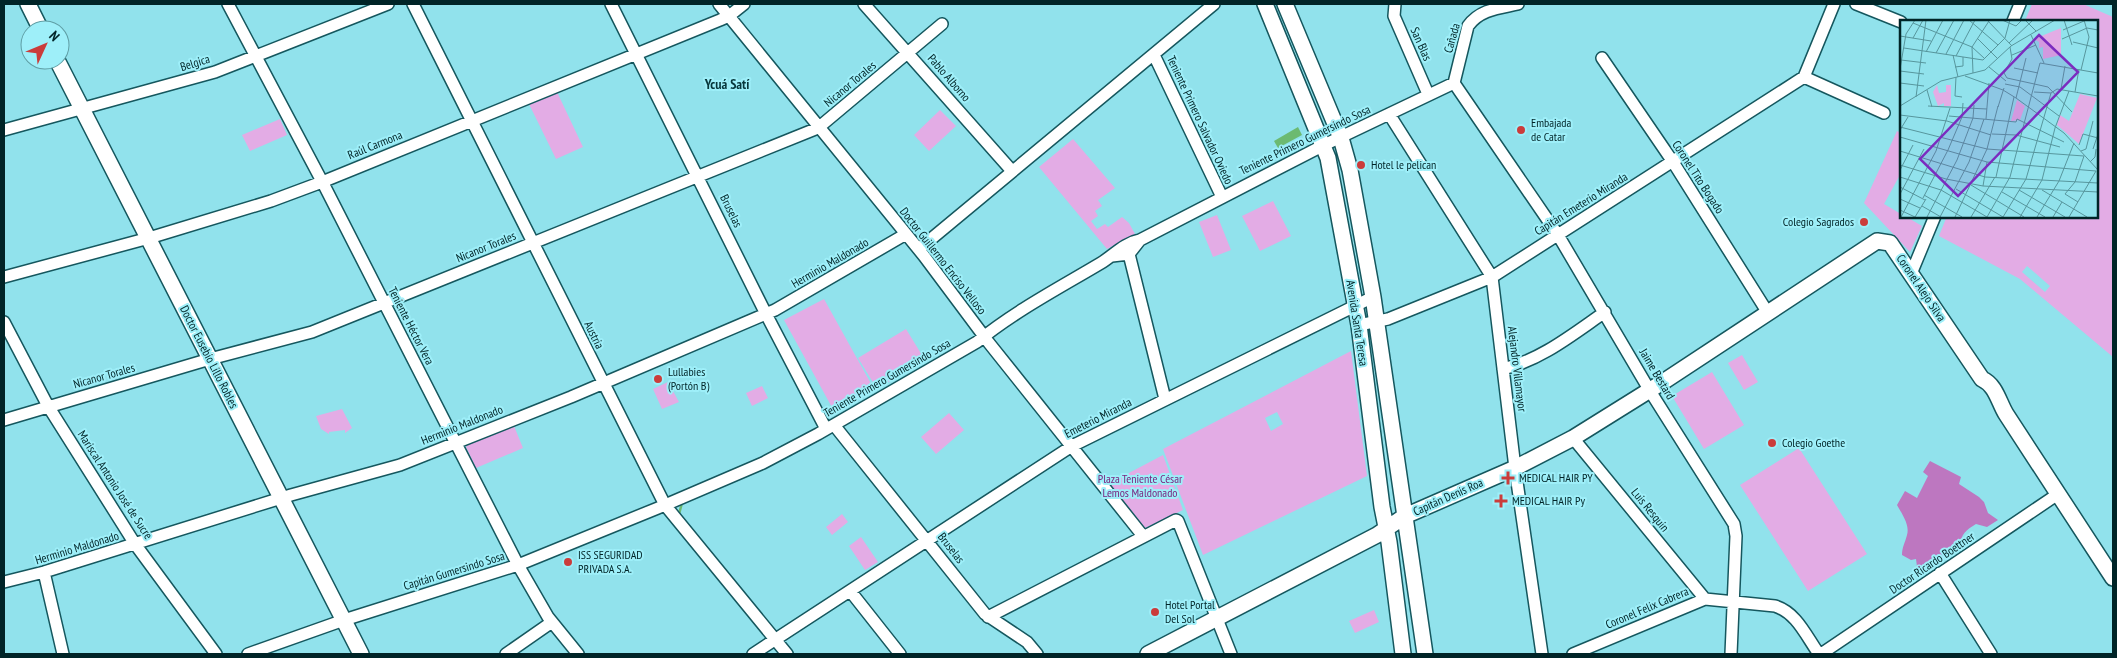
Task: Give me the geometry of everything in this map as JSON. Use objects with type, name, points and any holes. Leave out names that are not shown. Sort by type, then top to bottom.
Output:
[{"type":"main road","points":[[28,4],[37,20]]},
{"type":"main road","name":"Avenida Santa Teresa","points":[[1265,4],[1324,145],[1359,325],[1403,654]]},
{"type":"main road","name":"Avenida Santa Teresa","points":[[1285,4],[1341,138],[1358,206],[1377,321],[1425,654]]},
{"type":"main road","name":"Doctor Eusebio Lillo Robles","points":[[62,70],[362,654]]},
{"type":"main road","name":"Coronel Alejo Silva","points":[[1768,313],[1878,241],[1890,243],[1982,379],[1981,384],[1997,406],[2002,409],[2113,578]]},
{"type":"main road","name":"Capitán Denis Roa","points":[[1148,654],[1386,529],[1405,516],[1515,468],[1573,438],[1768,313]]},
{"type":"street","name":"Teniente Héctor Vera","points":[[228,4],[322,182],[518,565],[552,622],[578,654]]},
{"type":"street","name":"Belgica","points":[[4,130],[81,107],[179,82],[256,56],[388,4]]},
{"type":"street","name":"Austria","points":[[412,4],[665,505],[787,654]]},
{"type":"street","name":"Bruselas","points":[[611,4],[766,314],[830,427],[928,541],[988,616],[1027,642],[1037,654]]},
{"type":"street","name":"Doctor Guillermo Enciso Velloso","points":[[719,4],[918,249],[984,336],[1143,536]]},
{"type":"street","name":"Raúl Carmona","points":[[4,277],[149,238],[271,201],[729,16],[744,4]]},
{"type":"street","name":"Pablo Alborno","points":[[864,4],[1012,172]]},
{"type":"street","points":[[918,249],[1214,4]]},
{"type":"street","name":"San Blas","points":[[1395,4],[1394,16],[1428,94]]},
{"type":"street","name":"Cañada","points":[[1454,83],[1468,26],[1472,21],[1487,11],[1518,4]]},
{"type":"street","points":[[1834,4],[1804,77],[1884,113]]},
{"type":"street","points":[[1856,4],[1900,22]]},
{"type":"street","points":[[2013,20],[2020,4]]},
{"type":"street","name":"Nicanor Torales","points":[[4,420],[210,359],[312,332],[818,128],[942,24]]},
{"type":"street","name":"Teniente Primero Salvador Oviedo","points":[[1154,54],[1222,197]]},
{"type":"street","name":"Coronel Tito Bogado","points":[[1602,58],[1673,162],[1768,313]]},
{"type":"street","name":"Capitán Emeterio Miranda","points":[[1359,325],[1388,319],[1445,298],[1492,277],[1804,77]]},
{"type":"street","name":"Teniente Primero Gumersindo Sosa","points":[[1140,240],[1324,145],[1454,83]]},
{"type":"street","name":"Jaime Bestard","points":[[1454,83],[1558,235],[1650,390],[1734,524],[1736,536],[1731,654]]},
{"type":"street","name":"Alejandro Villamayor","points":[[1389,114],[1492,277],[1515,468],[1542,654]]},
{"type":"street","points":[[1911,274],[1934,218]]},
{"type":"street","name":"Herminio Maldonado","points":[[4,582],[44,572],[282,498],[400,465],[571,397],[766,314],[906,234]]},
{"type":"street","points":[[1112,256],[1129,254],[1140,240]]},
{"type":"street","points":[[1112,256],[1120,248],[1140,240]]},
{"type":"street","points":[[1129,254],[1165,399]]},
{"type":"street","name":"Teniente Primero Gumersindo Sosa","points":[[665,505],[763,463],[830,427],[984,336],[1064,284],[1112,256]]},
{"type":"street","name":"Emeterio Miranda","points":[[753,654],[851,592],[1072,446],[1373,297]]},
{"type":"street","points":[[1503,369],[1519,365],[1542,354],[1605,312]]},
{"type":"street","name":"Mariscal Antonio José de Sucre","points":[[4,322],[48,406],[135,544],[216,654]]},
{"type":"street","name":"Luis Resquin","points":[[1573,438],[1704,599]]},
{"type":"street","name":"Doctor Ricardo Boettner","points":[[1820,654],[2058,494]]},
{"type":"street","name":"Capitán Gumersindo Sosa","points":[[248,654],[344,620],[518,565],[665,505]]},
{"type":"street","points":[[988,616],[1176,520],[1231,654]]},
{"type":"street","points":[[44,572],[63,654]]},
{"type":"street","points":[[1940,573],[1991,654]]},
{"type":"street","points":[[851,592],[900,654]]},
{"type":"street","name":"Coronel Felix Cabrera","points":[[1573,654],[1704,599],[1734,602]]},
{"type":"street","points":[[1734,602],[1774,606],[1785,610],[1794,617],[1820,654]]},
{"type":"street","points":[[506,654],[552,622]]},
{"type":"green space","points":[[2032,4],[2083,4],[2113,17],[2113,357],[2020,279],[1939,236],[1946,218],[2097,218],[2097,20],[2025,20]],"holes":[[[2027,266],[2050,286],[2045,292],[2022,272]]]},
{"type":"green space","points":[[557,92],[583,147],[556,159],[529,104]]},
{"type":"green space","points":[[940,110],[956,126],[929,151],[914,135]]},
{"type":"green space","points":[[280,119],[287,135],[250,151],[242,135]]},
{"type":"green space","points":[[1897,131],[1900,132],[1900,175],[1884,204],[1900,213],[1900,218],[1908,218],[1922,226],[1910,252],[1864,203]]},
{"type":"green space","points":[[1073,139],[1115,188],[1098,200],[1102,206],[1095,211],[1098,216],[1091,221],[1097,229],[1105,224],[1108,227],[1122,217],[1129,223],[1135,234],[1107,249],[1039,167]]},
{"type":"green space","points":[[1273,201],[1291,236],[1260,251],[1242,216]]},
{"type":"green space","points":[[1217,215],[1231,250],[1213,257],[1199,222]]},
{"type":"green space","points":[[824,299],[874,389],[834,411],[784,320]]},
{"type":"green space","points":[[906,329],[925,360],[877,389],[858,358]]},
{"type":"green space","points":[[1351,351],[1367,476],[1203,555],[1163,449]],"holes":[[[1277,412],[1283,424],[1271,431],[1265,418]]]},
{"type":"green space","points":[[1742,355],[1758,382],[1744,390],[1728,363]]},
{"type":"green space","points":[[1712,372],[1744,425],[1704,449],[1672,396]]},
{"type":"green space","points":[[668,382],[679,402],[662,409],[653,389]]},
{"type":"green space","points":[[762,386],[768,398],[752,406],[746,393]]},
{"type":"green space","points":[[342,409],[352,428],[345,433],[345,430],[329,432],[329,434],[321,429],[316,416]]},
{"type":"green space","points":[[949,413],[964,430],[936,454],[921,437]]},
{"type":"green space","points":[[514,426],[523,448],[476,468],[466,447],[467,445]]},
{"type":"green space","points":[[1799,448],[1867,554],[1808,591],[1740,485]]},
{"type":"green space","name":"Plaza Teniente César Lemos Maldonado","points":[[1163,455],[1183,510],[1145,528],[1108,484]]},
{"type":"green space","points":[[842,514],[848,522],[832,535],[826,527]]},
{"type":"green space","points":[[861,537],[878,562],[865,570],[849,546]]},
{"type":"green space","points":[[1374,610],[1379,622],[1355,633],[1349,621]]},
{"type":"shaded area","points":[[1298,127],[1302,135],[1278,148],[1274,141]]},
{"type":"shaded area","points":[[1930,461],[1961,477],[1959,484],[1979,497],[1984,502],[1988,513],[1998,520],[1987,527],[1976,524],[1972,526],[1963,535],[1960,546],[1918,574],[1916,559],[1911,560],[1902,555],[1908,531],[1905,520],[1897,505],[1905,491],[1917,498],[1928,476],[1923,472]]},
{"type":"waterway","points":[[679,514],[682,503]]},
{"type":"place","name":"Embajada de Catar","points":[[1521,130]]},
{"type":"place","name":"Hotel le pelican","points":[[1361,165]]},
{"type":"place","name":"Colegio Sagrados","points":[[1864,222]]},
{"type":"place","name":"Lullabies (Portón B)","points":[[658,379]]},
{"type":"place","name":"Colegio Goethe","points":[[1772,443]]},
{"type":"place","name":"MEDICAL HAIR PY","points":[[1508,478]]},
{"type":"place","name":"MEDICAL HAIR Py","points":[[1501,501]]},
{"type":"place","name":"ISS SEGURIDAD PRIVADA S.A.","points":[[568,562]]},
{"type":"place","name":"Hotel Portal Del Sol","points":[[1155,612]]},
{"type":"district","name":"Ycuá Satí","points":[[727,84]]}]
